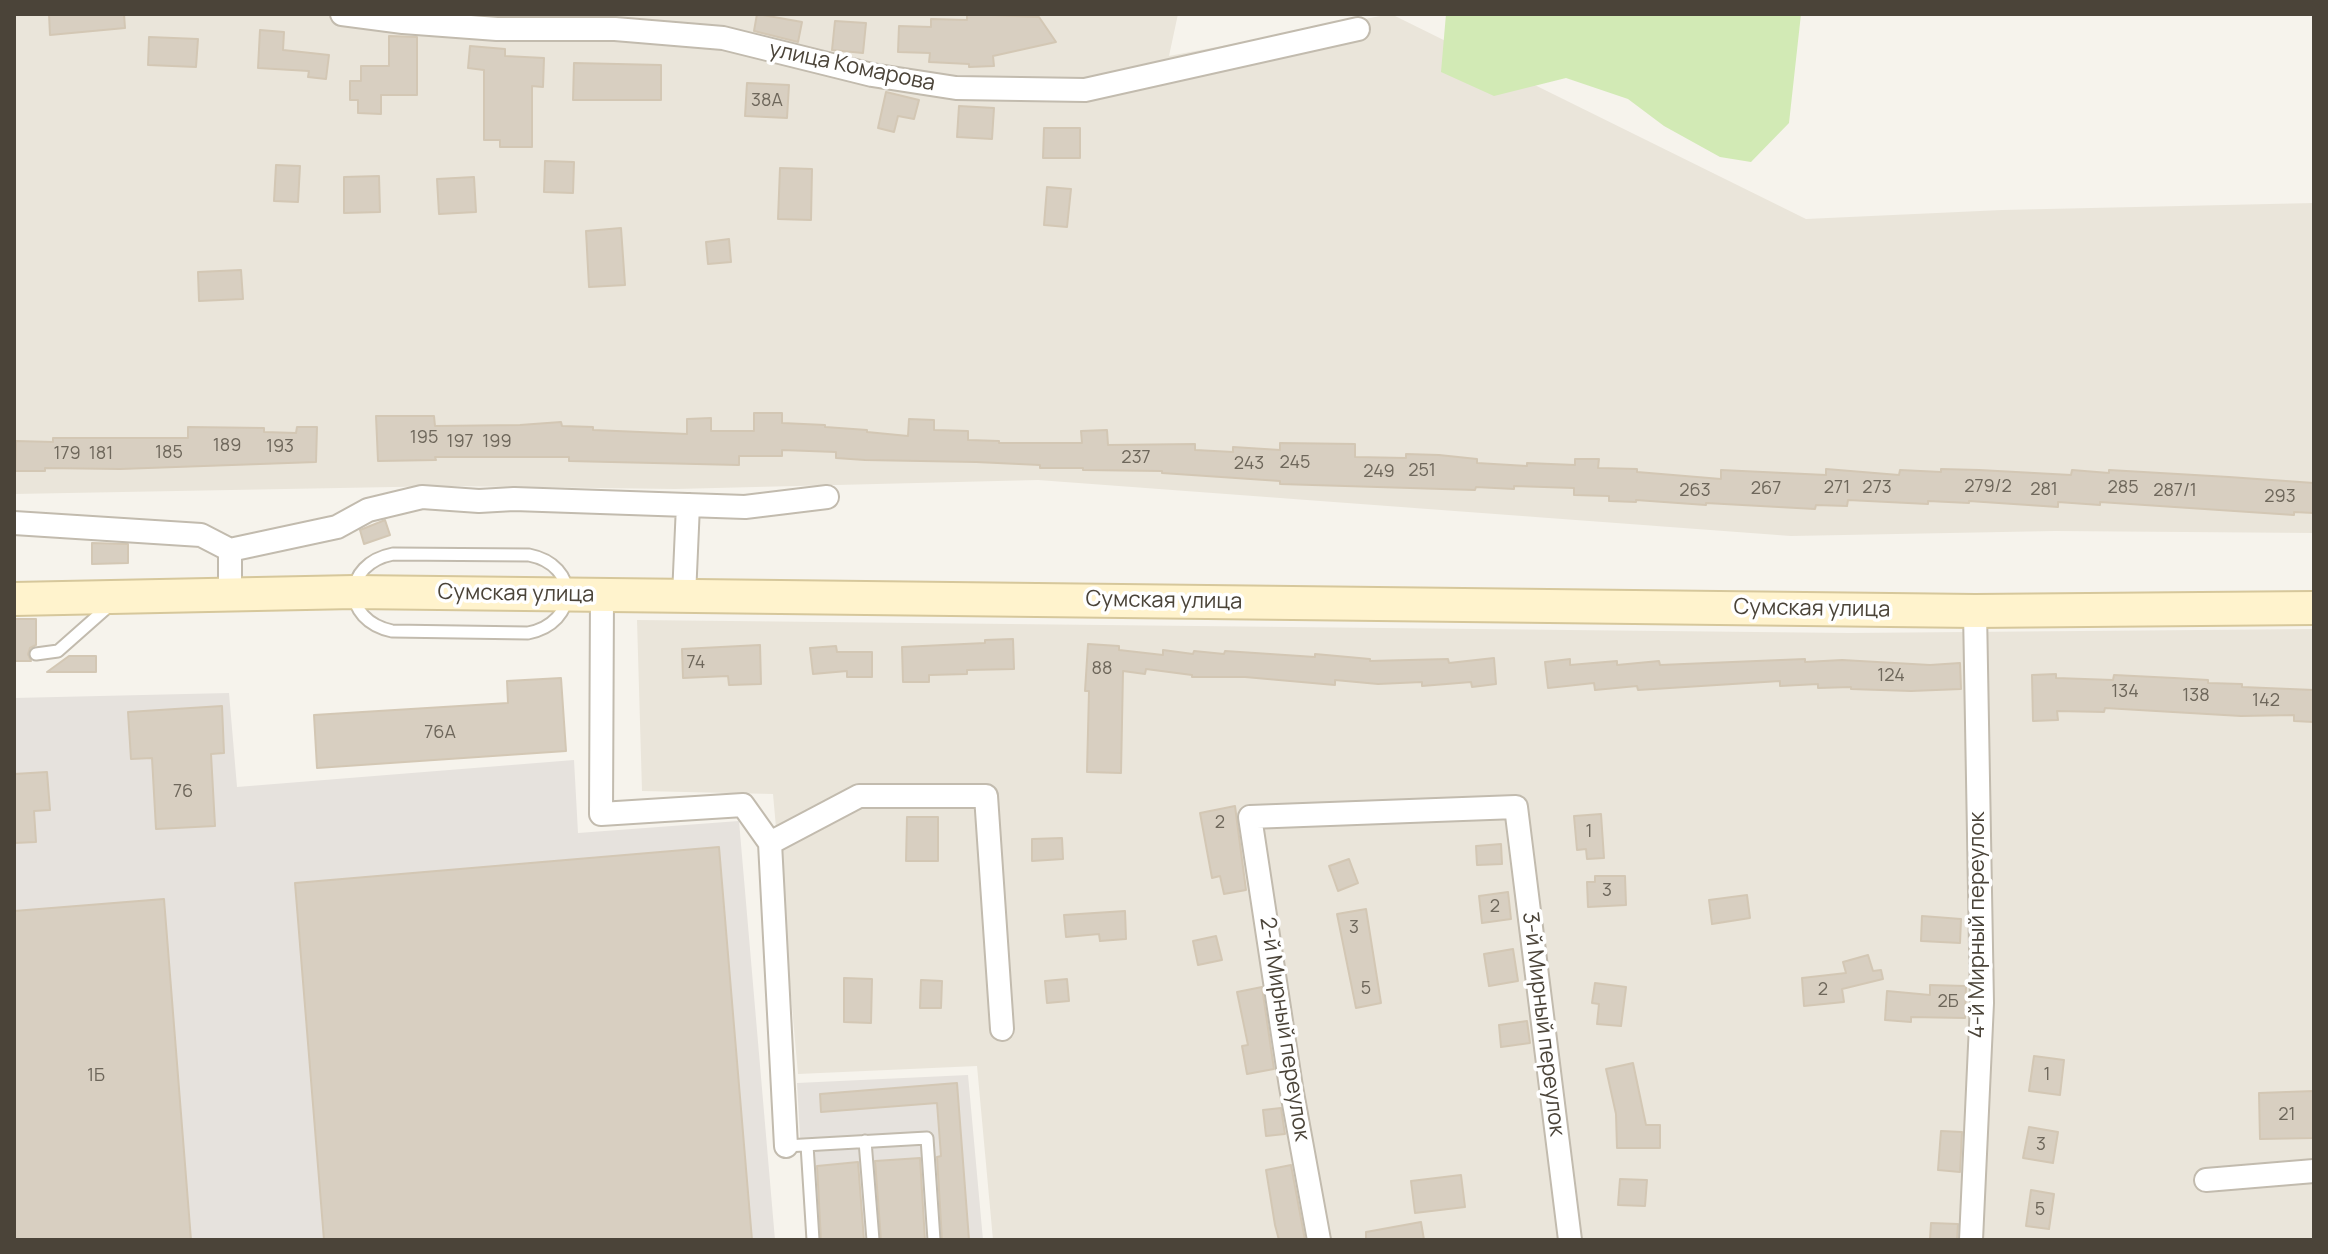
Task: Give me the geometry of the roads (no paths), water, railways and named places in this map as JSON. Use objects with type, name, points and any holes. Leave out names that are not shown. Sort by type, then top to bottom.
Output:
[{"type":"main road","name":"Сумская улица","points":[[14,599],[354,592],[1975,611],[2314,608]]},
{"type":"street","name":"улица Комарова","points":[[342,14],[497,29],[615,29],[723,38],[872,75],[956,88],[1042,90],[1085,90],[1358,29]]},
{"type":"street","points":[[14,523],[201,535],[230,550],[337,527],[368,510],[422,497],[745,507],[827,497]]},
{"type":"street","points":[[684,596],[688,505]]},
{"type":"street","points":[[230,550],[230,595]]},
{"type":"street","points":[[602,595],[601,814],[743,805],[770,843],[796,1146]]},
{"type":"street","name":"4-й Мирный переулок","points":[[1971,1240],[1982,1003],[1975,611]]},
{"type":"street","points":[[770,843],[859,796],[986,796],[1002,1029]]},
{"type":"street","name":"3-й Мирный переулок","points":[[1250,817],[1516,807],[1570,1240]]},
{"type":"street","name":"2-й Мирный переулок","points":[[1250,817],[1291,1087],[1319,1240]]},
{"type":"street","points":[[2206,1180],[2314,1171]]},
{"type":"lane","points":[[36,654],[58,651],[120,597]]},
{"type":"lane","points":[[813,1240],[796,1146],[927,1138],[934,1240]]},
{"type":"lane","points":[[865,1141],[873,1240]]}]
